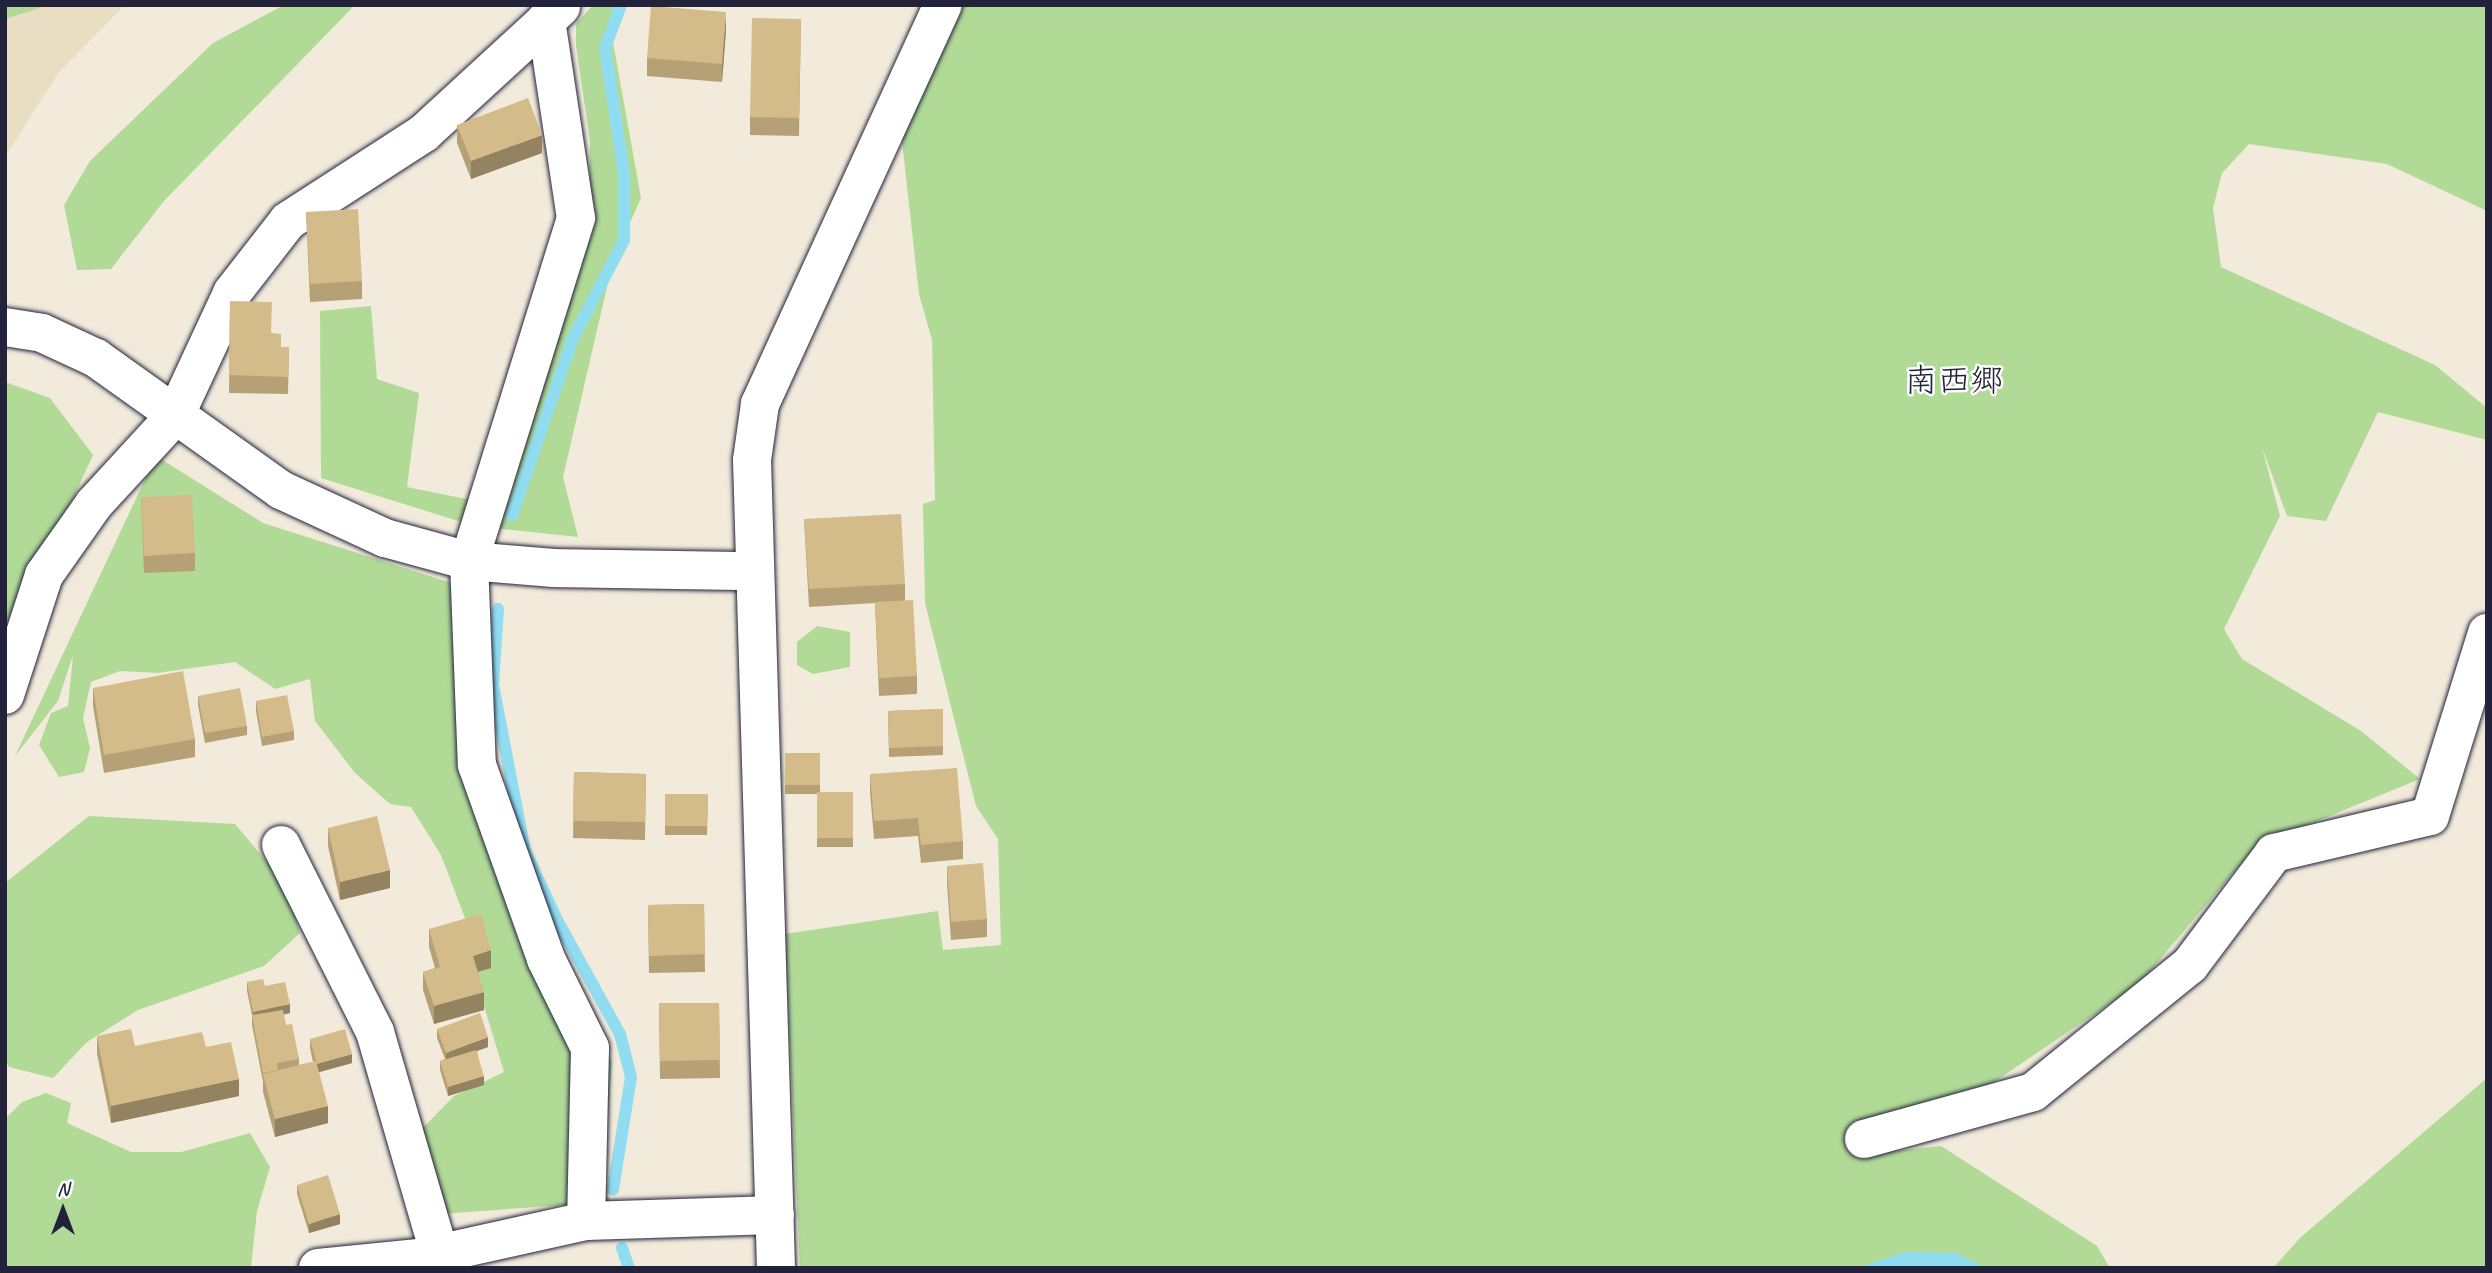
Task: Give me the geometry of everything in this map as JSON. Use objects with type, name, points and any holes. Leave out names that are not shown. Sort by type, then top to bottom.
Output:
[{"type":"street","points":[[776,1268],[752,571],[752,460],[761,404],[943,5]]},
{"type":"street","points":[[5,695],[44,575],[94,504],[175,416],[232,293],[288,221],[425,133],[554,13]]},
{"type":"street","points":[[554,13],[576,218],[469,561],[477,765],[546,959],[590,1048],[586,1222]]},
{"type":"street","points":[[5,327],[42,333],[96,358],[281,490],[385,538],[469,561],[554,568],[752,571]]},
{"type":"street","points":[[1864,1139],[2034,1092],[2190,965],[2274,853],[2430,816],[2487,633]]},
{"type":"street","points":[[281,845],[375,1032],[439,1253]]},
{"type":"street","points":[[318,1268],[439,1253],[586,1222],[775,1215]]},
{"type":"shaded area","points":[[5,5],[125,5],[59,72],[5,157]]},
{"type":"green space","points":[[5,5],[49,5],[5,19]]},
{"type":"green space","points":[[284,5],[355,5],[164,201],[111,269],[77,270],[64,205],[90,161],[213,43]]},
{"type":"green space","points":[[593,5],[621,5],[611,31],[641,198],[613,261],[563,477],[578,537],[474,526],[321,478],[320,311],[371,306],[377,379],[419,393],[407,487],[481,502],[589,218],[590,141],[576,45],[576,24]]},
{"type":"green space","points":[[944,5],[2487,5],[2487,211],[2387,164],[2249,144],[2222,173],[2213,208],[2221,267],[2435,365],[2487,408],[2487,440],[2378,412],[2326,521],[2287,516],[2262,447],[2280,516],[2224,629],[2242,659],[2361,731],[2420,779],[2256,846],[2139,984],[1994,1082],[1860,1128],[1855,1155],[1941,1146],[2097,1246],[2110,1268],[1987,1268],[1940,1253],[1869,1268],[800,1268],[785,934],[938,911],[943,950],[1001,945],[998,839],[976,806],[925,603],[923,504],[935,500],[932,340],[919,294],[898,105]]},
{"type":"green space","points":[[5,382],[50,398],[93,455],[23,607],[5,690]]},
{"type":"green space","points":[[156,456],[263,523],[480,592],[461,715],[561,970],[612,1062],[606,1143],[577,1204],[441,1214],[415,1136],[454,1096],[504,1072],[481,996],[468,926],[441,855],[411,807],[390,804],[355,773],[315,721],[310,679],[275,689],[235,662],[157,673],[120,671],[91,682],[83,718],[90,748],[84,772],[59,777],[39,745],[51,713],[68,706],[73,655],[58,701],[15,756]]},
{"type":"green space","points":[[817,626],[850,632],[850,667],[813,674],[797,665],[797,642]]},
{"type":"green space","points":[[89,816],[235,824],[286,885],[300,933],[264,966],[138,1010],[87,1042],[53,1078],[9,1067],[5,1059],[5,883]]},
{"type":"green space","points":[[2487,1078],[2487,1268],[2273,1268],[2301,1237]]},
{"type":"green space","points":[[46,1093],[71,1103],[67,1123],[131,1152],[181,1152],[250,1133],[270,1167],[257,1211],[251,1268],[5,1268],[5,1119],[22,1102]]},
{"type":"water","points":[[1905,1252],[1957,1253],[1985,1268],[1857,1268]]},
{"type":"building","points":[[651,6],[726,12],[722,64],[647,58]]},
{"type":"building","points":[[752,18],[801,19],[799,118],[750,117]]},
{"type":"building","points":[[528,98],[542,135],[471,161],[457,125]]},
{"type":"building","points":[[358,209],[362,281],[310,284],[306,212]]},
{"type":"building","points":[[230,301],[272,302],[271,333],[281,334],[281,347],[289,347],[288,377],[229,375]]},
{"type":"building","points":[[192,495],[195,553],[144,556],[141,497]]},
{"type":"building","points":[[901,514],[905,584],[809,589],[804,519]]},
{"type":"building","points":[[913,600],[917,676],[879,678],[875,602]]},
{"type":"building","points":[[183,671],[195,739],[104,755],[93,688]]},
{"type":"building","points":[[240,688],[247,726],[205,733],[198,696]]},
{"type":"building","points":[[287,695],[294,731],[262,737],[256,701]]},
{"type":"building","points":[[943,709],[943,746],[889,748],[888,711]]},
{"type":"building","points":[[785,753],[820,753],[820,785],[785,785]]},
{"type":"building","points":[[957,768],[963,841],[921,845],[918,818],[874,821],[870,774]]},
{"type":"building","points":[[574,772],[646,774],[645,822],[573,821]]},
{"type":"building","points":[[817,792],[853,792],[853,838],[817,838]]},
{"type":"building","points":[[665,794],[708,794],[707,826],[665,826]]},
{"type":"building","points":[[377,816],[390,870],[340,882],[328,828]]},
{"type":"building","points":[[983,863],[987,919],[951,922],[947,866]]},
{"type":"building","points":[[704,904],[705,954],[649,956],[648,905]]},
{"type":"building","points":[[481,914],[491,950],[473,956],[484,992],[434,1006],[423,972],[440,967],[429,929]]},
{"type":"building","points":[[263,979],[265,986],[285,982],[290,1004],[253,1012],[247,982]]},
{"type":"building","points":[[659,1003],[719,1003],[720,1060],[660,1061]]},
{"type":"building","points":[[283,1010],[286,1025],[292,1024],[299,1059],[277,1063],[278,1070],[263,1073],[252,1015]]},
{"type":"building","points":[[480,1013],[488,1037],[446,1053],[437,1029]]},
{"type":"building","points":[[131,1029],[135,1046],[202,1032],[206,1047],[231,1042],[239,1079],[111,1106],[97,1036]]},
{"type":"building","points":[[345,1029],[352,1054],[317,1064],[310,1039]]},
{"type":"building","points":[[476,1050],[484,1076],[448,1087],[440,1061]]},
{"type":"building","points":[[316,1061],[328,1106],[275,1119],[263,1074]]},
{"type":"building","points":[[328,1175],[340,1214],[309,1224],[297,1185]]},
{"type":"waterway","points":[[512,515],[573,338],[624,240],[624,174],[605,48],[621,5]]},
{"type":"waterway","points":[[498,609],[493,685],[525,851],[557,920],[620,1034],[631,1077],[613,1190]]},
{"type":"waterway","points":[[622,1248],[629,1268]]},
{"type":"district","name":"南西郷","points":[[1954,381]]}]
